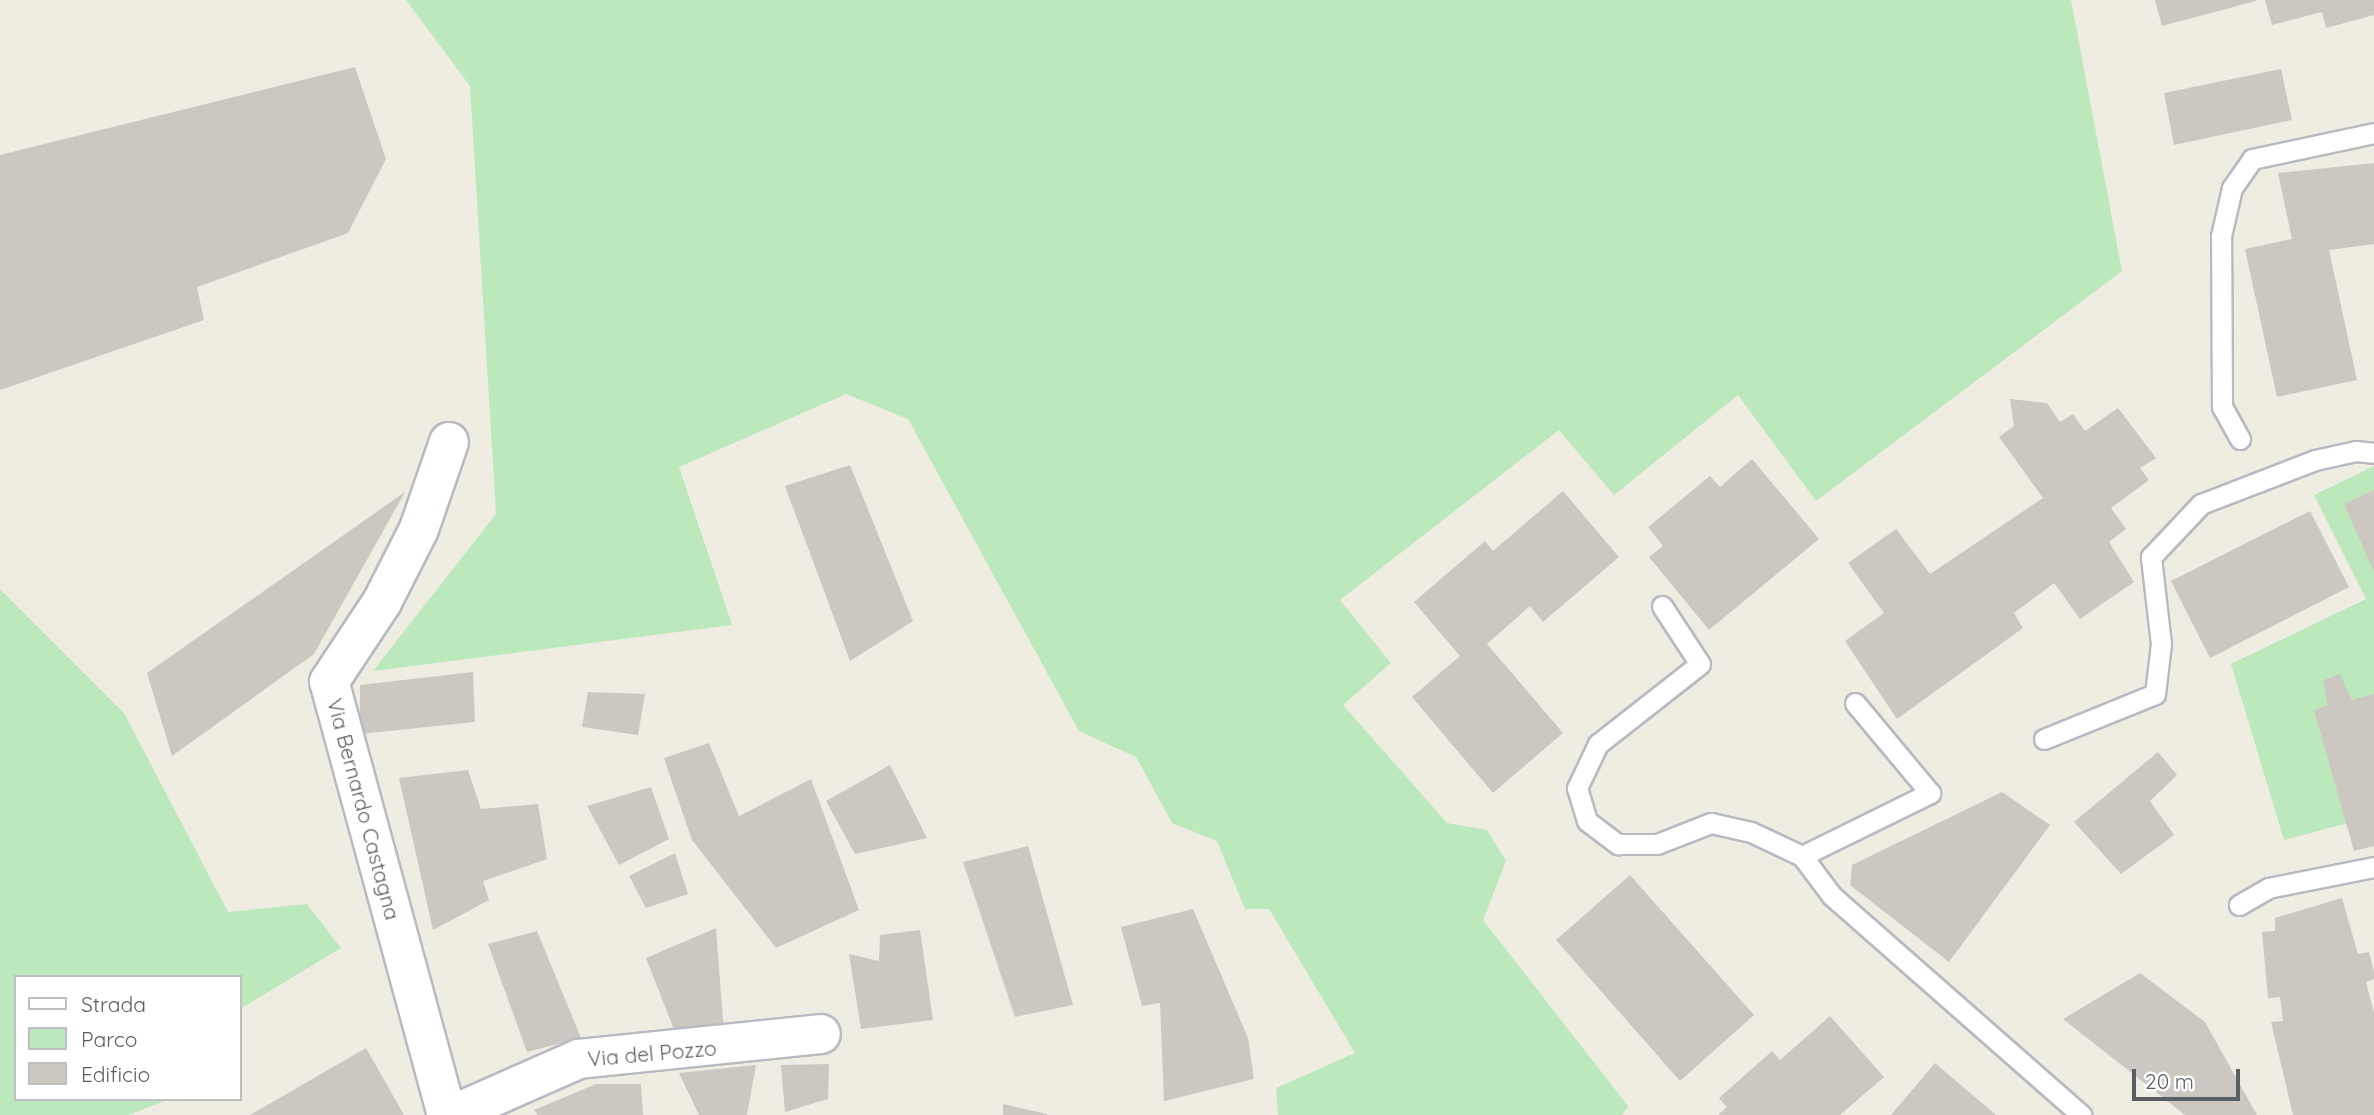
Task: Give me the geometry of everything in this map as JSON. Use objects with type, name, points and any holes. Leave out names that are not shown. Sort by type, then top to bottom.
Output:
[{"type":"street","name":"Via Bernardo Castagna","points":[[449,442],[419,529],[383,602],[329,682],[449,1115]]},
{"type":"street","name":"Via del Pozzo","points":[[449,1115],[579,1059],[821,1034]]},
{"type":"lane","points":[[2240,439],[2222,407],[2221,236],[2232,188],[2252,159],[2374,133]]},
{"type":"lane","points":[[2044,739],[2155,694],[2161,643],[2151,557],[2201,504],[2315,460],[2356,451],[2374,453]]},
{"type":"lane","points":[[1662,606],[1700,664],[1598,744],[1577,788],[1587,821],[1618,845],[1657,844],[1711,823],[1751,832],[1801,856],[1832,896],[2081,1115]]},
{"type":"lane","points":[[1801,856],[1930,793],[1855,703]]},
{"type":"lane","points":[[2239,905],[2268,888],[2374,867]]},
{"type":"green space","points":[[406,0],[2071,0],[2122,271],[1816,501],[1738,395],[1614,495],[1559,430],[1340,600],[1391,663],[1343,705],[1447,823],[1487,830],[1506,861],[1483,920],[1628,1106],[1622,1115],[1278,1115],[1276,1088],[1355,1053],[1269,909],[1245,909],[1217,841],[1172,823],[1136,757],[1079,731],[908,419],[846,394],[679,467],[732,625],[373,671],[496,514],[470,86]]},
{"type":"green space","points":[[2374,466],[2374,816],[2284,840],[2231,664],[2366,599],[2314,495]]},
{"type":"green space","points":[[0,589],[124,713],[228,912],[307,904],[341,948],[242,1008],[242,975],[14,975],[14,1101],[165,1101],[128,1115],[0,1115]]},
{"type":"building","points":[[2155,0],[2256,0],[2256,1],[2162,26]]},
{"type":"building","points":[[2265,0],[2374,0],[2374,15],[2326,28],[2322,12],[2272,25]]},
{"type":"building","points":[[355,67],[386,159],[348,233],[197,287],[204,320],[0,390],[0,155]]},
{"type":"building","points":[[2281,69],[2292,120],[2174,145],[2164,93]]},
{"type":"building","points":[[2374,163],[2374,244],[2329,250],[2357,380],[2277,397],[2245,249],[2292,239],[2278,173]]},
{"type":"building","points":[[2010,399],[2047,403],[2060,422],[2073,414],[2085,431],[2118,408],[2156,458],[2140,468],[2149,480],[2111,508],[2126,529],[2109,542],[2134,582],[2080,619],[2054,583],[2014,613],[2023,628],[1897,719],[1845,641],[1884,613],[1848,563],[1896,529],[1930,574],[2043,498],[1999,437],[2014,426]]},
{"type":"building","points":[[1752,459],[1819,539],[1709,630],[1649,557],[1663,546],[1648,527],[1710,476],[1720,487]]},
{"type":"building","points":[[850,465],[913,621],[850,661],[785,486]]},
{"type":"building","points":[[2374,490],[2374,572],[2344,504]]},
{"type":"building","points":[[1563,491],[1619,557],[1543,622],[1530,606],[1487,644],[1563,733],[1493,793],[1412,697],[1460,656],[1414,602],[1485,541],[1493,551]]},
{"type":"building","points":[[405,492],[314,654],[172,756],[147,673]]},
{"type":"building","points":[[2310,511],[2349,587],[2210,658],[2171,581]]},
{"type":"building","points":[[473,672],[475,722],[360,734],[360,685]]},
{"type":"building","points":[[2340,674],[2352,700],[2374,694],[2374,846],[2354,851],[2314,710],[2328,705],[2323,680]]},
{"type":"building","points":[[588,692],[645,694],[638,735],[582,727]]},
{"type":"building","points":[[709,743],[739,816],[811,779],[859,910],[776,948],[692,840],[664,758]]},
{"type":"building","points":[[2158,752],[2177,775],[2150,801],[2174,835],[2121,874],[2074,822]]},
{"type":"building","points":[[890,765],[927,838],[855,854],[826,801]]},
{"type":"building","points":[[468,770],[481,809],[538,804],[547,859],[483,881],[489,900],[433,930],[399,778]]},
{"type":"building","points":[[651,787],[669,839],[619,865],[587,806]]},
{"type":"building","points":[[2002,792],[2050,825],[1949,962],[1850,885],[1852,865]]},
{"type":"building","points":[[1028,846],[1073,1005],[1015,1017],[963,862]]},
{"type":"building","points":[[675,853],[688,894],[646,908],[629,876]]},
{"type":"building","points":[[1630,875],[1754,1015],[1680,1081],[1556,940]]},
{"type":"building","points":[[2342,898],[2358,954],[2369,952],[2374,972],[2374,979],[2366,982],[2374,1013],[2374,1115],[2293,1115],[2271,1022],[2283,1021],[2280,997],[2268,998],[2262,932],[2275,931],[2275,918]]},
{"type":"building","points":[[1193,909],[1248,1038],[1254,1079],[1164,1101],[1160,1003],[1142,1006],[1121,927]]},
{"type":"building","points":[[716,928],[724,1033],[675,1032],[646,958]]},
{"type":"building","points":[[920,930],[933,1020],[861,1029],[849,954],[879,961],[880,935]]},
{"type":"building","points":[[537,931],[581,1038],[527,1052],[488,944]]},
{"type":"building","points":[[2140,973],[2205,1022],[2257,1115],[2185,1115],[2063,1019]]},
{"type":"building","points":[[1830,1016],[1884,1077],[1840,1115],[1718,1115],[1727,1107],[1719,1098],[1772,1051],[1780,1060]]},
{"type":"building","points":[[366,1048],[404,1115],[250,1115]]},
{"type":"building","points":[[1935,1063],[1996,1115],[1891,1115]]},
{"type":"building","points":[[829,1064],[828,1099],[785,1112],[781,1065]]},
{"type":"building","points":[[756,1065],[747,1115],[699,1115],[679,1073]]},
{"type":"building","points":[[596,1084],[641,1084],[643,1115],[538,1115],[534,1110]]},
{"type":"building","points":[[1003,1104],[1047,1114],[1047,1115],[1003,1115]]}]
